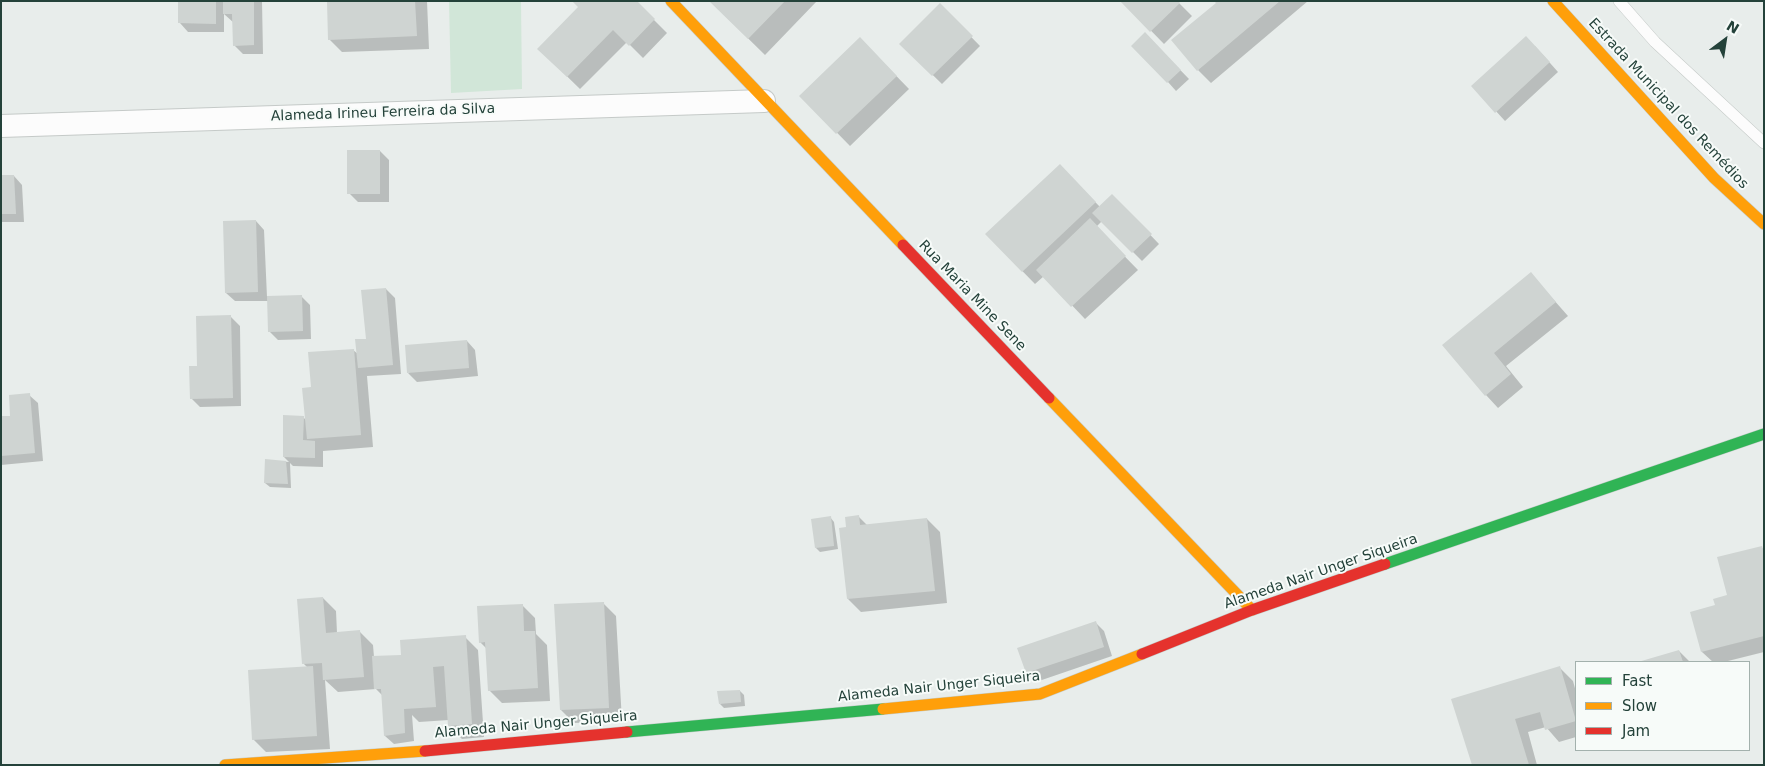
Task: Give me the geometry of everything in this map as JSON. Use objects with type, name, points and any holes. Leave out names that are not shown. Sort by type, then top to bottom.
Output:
[{"type":"street","name":"Rua Maria Mine Sene","points":[[671,1],[764,101],[1252,610]]},
{"type":"street","name":"Estrada Municipal dos Remédios","points":[[1553,1],[1714,178],[1764,224]]},
{"type":"street","name":"Alameda Irineu Ferreira da Silva","points":[[1,126],[764,101]]},
{"type":"street","name":"Alameda Nair Unger Siqueira","points":[[225,765],[435,750],[1040,694],[1252,610],[1764,434]]},
{"type":"lane","points":[[1619,1],[1655,42],[1764,143]]},
{"type":"green space","points":[[449,1],[521,1],[522,89],[451,93]]},
{"type":"building","points":[[178,1],[216,1],[216,24],[178,23]]},
{"type":"building","points":[[223,1],[254,1],[254,45],[233,46],[232,14],[223,14]]},
{"type":"building","points":[[327,1],[415,1],[417,36],[328,40]]},
{"type":"building","points":[[572,1],[637,1],[655,19],[629,46],[613,30],[567,77],[537,49],[578,7]]},
{"type":"building","points":[[709,1],[785,1],[748,39]]},
{"type":"building","points":[[1120,1],[1178,1],[1180,3],[1150,32]]},
{"type":"building","points":[[1214,1],[1280,1],[1197,71],[1171,40],[1216,3]]},
{"type":"building","points":[[940,3],[973,36],[932,76],[899,44]]},
{"type":"building","points":[[1145,32],[1181,70],[1167,83],[1131,46]]},
{"type":"building","points":[[1526,36],[1550,62],[1495,113],[1471,86]]},
{"type":"building","points":[[860,37],[897,76],[836,134],[799,96]]},
{"type":"building","points":[[347,150],[380,150],[380,194],[347,194]]},
{"type":"building","points":[[1060,164],[1096,202],[1022,272],[985,234]]},
{"type":"building","points":[[1,175],[14,175],[16,214],[1,214]]},
{"type":"building","points":[[1112,194],[1152,234],[1132,253],[1092,213]]},
{"type":"building","points":[[1090,218],[1126,256],[1071,307],[1036,270]]},
{"type":"building","points":[[256,220],[258,292],[225,293],[223,221]]},
{"type":"building","points":[[1531,272],[1556,302],[1494,353],[1511,374],[1485,396],[1442,345]]},
{"type":"building","points":[[386,288],[393,365],[358,368],[355,339],[366,339],[361,290]]},
{"type":"building","points":[[302,295],[303,331],[268,332],[267,296]]},
{"type":"building","points":[[231,315],[233,398],[190,399],[189,366],[197,366],[196,316]]},
{"type":"building","points":[[467,340],[469,368],[407,373],[405,345]]},
{"type":"building","points":[[354,349],[361,435],[307,439],[302,388],[311,387],[308,352]]},
{"type":"building","points":[[30,393],[35,453],[1,456],[1,416],[10,416],[9,395]]},
{"type":"building","points":[[283,415],[304,416],[303,440],[315,441],[315,458],[283,457]]},
{"type":"building","points":[[265,459],[286,461],[288,484],[264,483]]},
{"type":"building","points":[[859,515],[860,525],[927,518],[935,591],[847,599],[839,528],[846,527],[845,517]]},
{"type":"building","points":[[831,516],[834,546],[815,548],[811,519]]},
{"type":"building","points":[[1762,546],[1764,553],[1764,636],[1701,652],[1690,612],[1715,605],[1713,599],[1727,595],[1717,557]]},
{"type":"building","points":[[323,597],[326,633],[360,630],[364,677],[323,680],[322,663],[302,664],[297,599]]},
{"type":"building","points":[[604,602],[609,708],[560,710],[554,604]]},
{"type":"building","points":[[523,604],[524,631],[535,631],[538,688],[488,691],[485,642],[479,643],[477,606]]},
{"type":"building","points":[[1096,621],[1104,647],[1026,673],[1017,648]]},
{"type":"building","points":[[466,635],[472,724],[448,726],[444,666],[433,667],[436,707],[404,709],[405,733],[384,736],[381,689],[374,689],[372,656],[401,655],[400,640]]},
{"type":"building","points":[[1679,650],[1683,661],[1641,661]]},
{"type":"building","points":[[313,666],[317,736],[252,740],[248,670]]},
{"type":"building","points":[[1560,666],[1575,721],[1545,730],[1540,712],[1515,719],[1529,765],[1472,765],[1451,699]]},
{"type":"building","points":[[740,690],[741,702],[719,704],[717,691]]},
{"type":"traffic: fast","points":[[1385,564],[1764,434]]},
{"type":"traffic: fast","points":[[627,732],[883,709]]},
{"type":"traffic: slow","points":[[671,1],[903,245]]},
{"type":"traffic: slow","points":[[1553,1],[1714,178],[1764,224]]},
{"type":"traffic: slow","points":[[1049,398],[1252,610]]},
{"type":"traffic: slow","points":[[883,709],[1040,694],[1142,654]]},
{"type":"traffic: slow","points":[[225,765],[425,751]]},
{"type":"traffic: jam","points":[[903,245],[1049,398]]},
{"type":"traffic: jam","points":[[1142,654],[1252,610],[1385,564]]},
{"type":"traffic: jam","points":[[425,751],[627,732]]}]
